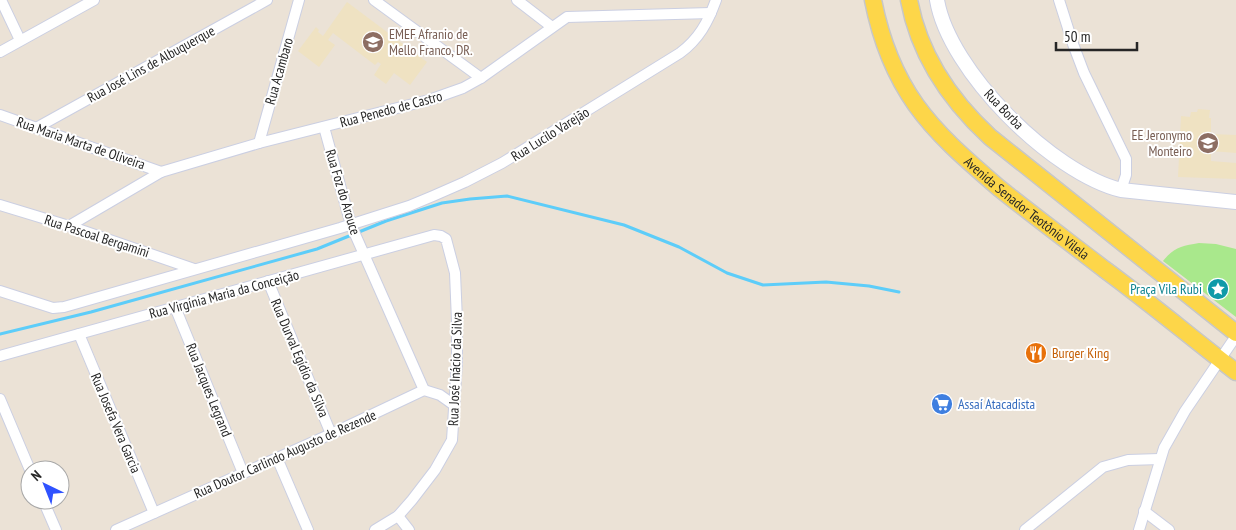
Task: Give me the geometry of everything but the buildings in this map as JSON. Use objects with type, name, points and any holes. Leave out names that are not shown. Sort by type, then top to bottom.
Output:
[{"type":"main road","name":"Avenida Senador Teotônio Vilela","points":[[873,0],[882,34],[892,61],[904,85],[919,108],[948,143],[1039,220],[1236,372]]},
{"type":"main road","points":[[909,0],[916,27],[936,72],[944,86],[971,119],[990,137],[1236,333]]},
{"type":"street","points":[[1,0],[20,40]]},
{"type":"street","points":[[0,52],[94,0]]},
{"type":"street","name":"Rua José Lins de Albuquerque","points":[[36,128],[267,0]]},
{"type":"street","name":"Rua Acambaro","points":[[260,143],[300,0]]},
{"type":"street","points":[[374,0],[481,78]]},
{"type":"street","points":[[516,0],[552,27]]},
{"type":"street","name":"Rua Lucilo Varejão","points":[[352,227],[433,196],[502,163],[680,53],[702,31],[716,0]]},
{"type":"street","name":"Rua Borba","points":[[937,0],[949,37],[969,69],[1003,111],[1052,152],[1068,164],[1106,186],[1121,190],[1193,198]]},
{"type":"street","points":[[1059,0],[1072,44],[1084,73],[1126,159],[1126,175],[1121,190]]},
{"type":"street","name":"Rua Penedo de Castro","points":[[70,226],[161,172],[260,143],[447,94],[481,78],[552,27],[572,16],[711,12]]},
{"type":"street","name":"Rua Maria Marta de Oliveira","points":[[0,115],[161,172]]},
{"type":"street","name":"Rua Foz do Arouce","points":[[324,127],[352,227],[424,390]]},
{"type":"street","points":[[1193,198],[1236,202]]},
{"type":"street","points":[[1193,198],[1236,208]]},
{"type":"street","name":"Rua Pascoal Bergamini","points":[[0,205],[70,226],[194,269]]},
{"type":"street","points":[[0,291],[53,308],[64,307],[194,269],[352,227]]},
{"type":"street","name":"Rua Virgínia Maria da Conceição","points":[[0,356],[268,281],[362,251],[434,235],[446,239]]},
{"type":"street","name":"Rua José Inácio da Silva","points":[[375,530],[398,516],[412,500],[436,470],[448,451],[452,440],[457,362],[456,296],[454,274],[446,239]]},
{"type":"street","name":"Rua Durval Egídio da Silva","points":[[268,281],[331,434]]},
{"type":"street","name":"Rua Jacques Legrand","points":[[175,307],[243,473]]},
{"type":"street","name":"Rua Josefa Vera Garcia","points":[[79,334],[154,513]]},
{"type":"street","points":[[1139,530],[1160,459],[1185,411],[1236,336]]},
{"type":"street","points":[[424,390],[440,395],[454,404]]},
{"type":"street","name":"Rua Doutor Carlindo Augusto de Rezende","points":[[116,530],[331,434],[424,390]]},
{"type":"street","points":[[0,399],[26,460]]},
{"type":"street","points":[[277,458],[308,530]]},
{"type":"street","points":[[1025,530],[1103,466],[1128,460],[1160,459]]},
{"type":"street","points":[[47,510],[56,530]]},
{"type":"street","points":[[1144,511],[1169,530]]},
{"type":"street","points":[[398,516],[409,530]]},
{"type":"shaded area","name":"EMEF Afranio de Mello Franco, DR.","points":[[347,2],[427,62],[410,85],[394,73],[386,84],[374,75],[381,64],[378,62],[375,65],[333,33],[328,40],[335,45],[319,67],[298,51],[316,27],[323,36]]},
{"type":"shaded area","name":"EE Jeronymo Monteiro","points":[[1198,109],[1210,110],[1211,134],[1236,135],[1236,153],[1211,151],[1211,161],[1236,163],[1236,179],[1178,177],[1181,116],[1190,117],[1191,112],[1197,112]]},
{"type":"green space","name":"Praça Vila Rubi","points":[[1199,243],[1216,244],[1236,249],[1236,317],[1163,261],[1179,248]]},
{"type":"waterway","points":[[0,334],[91,312],[317,249],[386,221],[442,203],[507,196],[624,225],[679,247],[727,273],[763,285],[826,282],[869,286],[899,292]]},
{"type":"place","name":"EMEF Afranio de Mello Franco, DR.","points":[[373,42]]},
{"type":"place","name":"EE Jeronymo Monteiro","points":[[1208,143]]},
{"type":"place","name":"Praça Vila Rubi","points":[[1218,289]]},
{"type":"place","name":"Burger King","points":[[1036,353]]},
{"type":"place","name":"Assaí Atacadista","points":[[942,404]]}]
